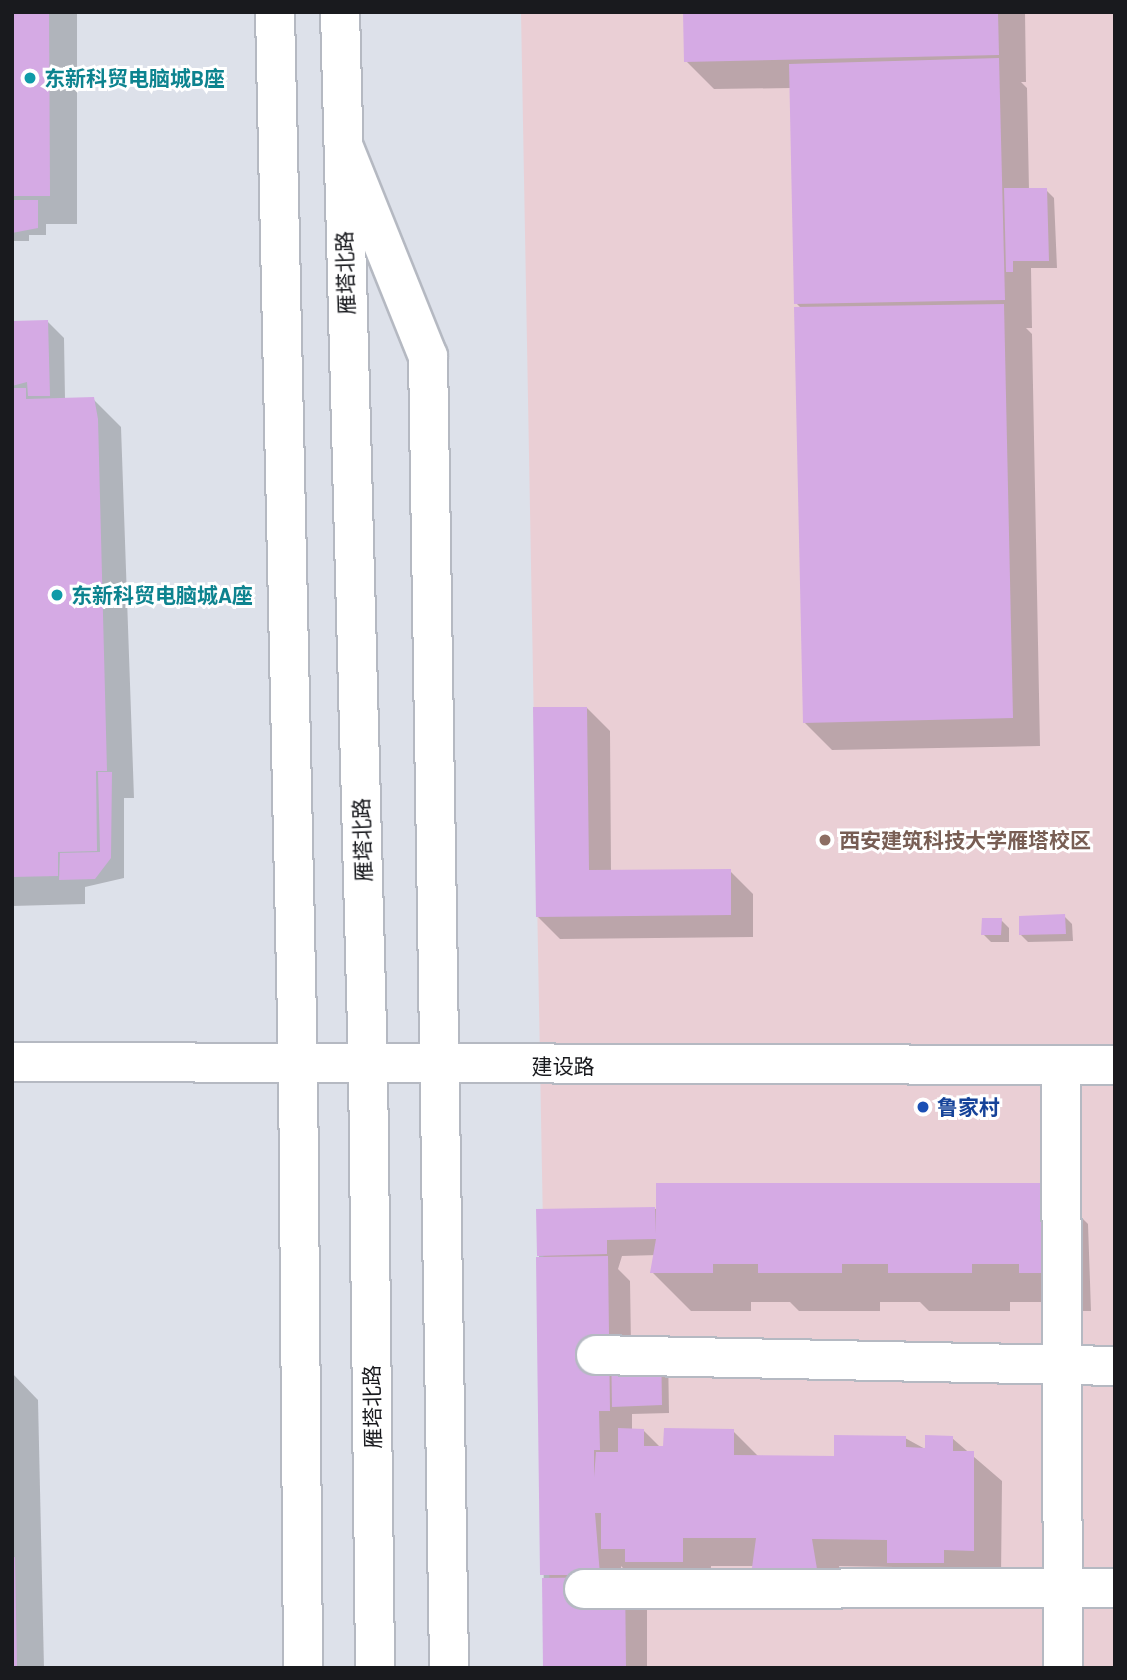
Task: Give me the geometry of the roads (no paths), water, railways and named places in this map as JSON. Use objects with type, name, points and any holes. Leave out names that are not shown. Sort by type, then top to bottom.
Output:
[{"type":"street","points":[[275,12],[298,1066],[303,1668]]},
{"type":"street","name":"雁塔北路","points":[[340,12],[341,142],[368,1066],[375,1668]]},
{"type":"street","points":[[341,142],[428,356],[449,1668]]},
{"type":"street","name":"建设路","points":[[12,1062],[298,1066],[1115,1065]]},
{"type":"street","points":[[1061,1065],[1063,1668]]},
{"type":"street","points":[[596,1355],[1115,1366]]},
{"type":"street","points":[[584,1589],[1115,1588]]},
{"type":"place","name":"东新科贸电脑城B座","points":[[30,78]]},
{"type":"place","name":"东新科贸电脑城A座","points":[[57,595]]},
{"type":"place","name":"西安建筑科技大学雁塔校区","points":[[825,840]]},
{"type":"place","name":"鲁家村","points":[[923,1107]]}]
